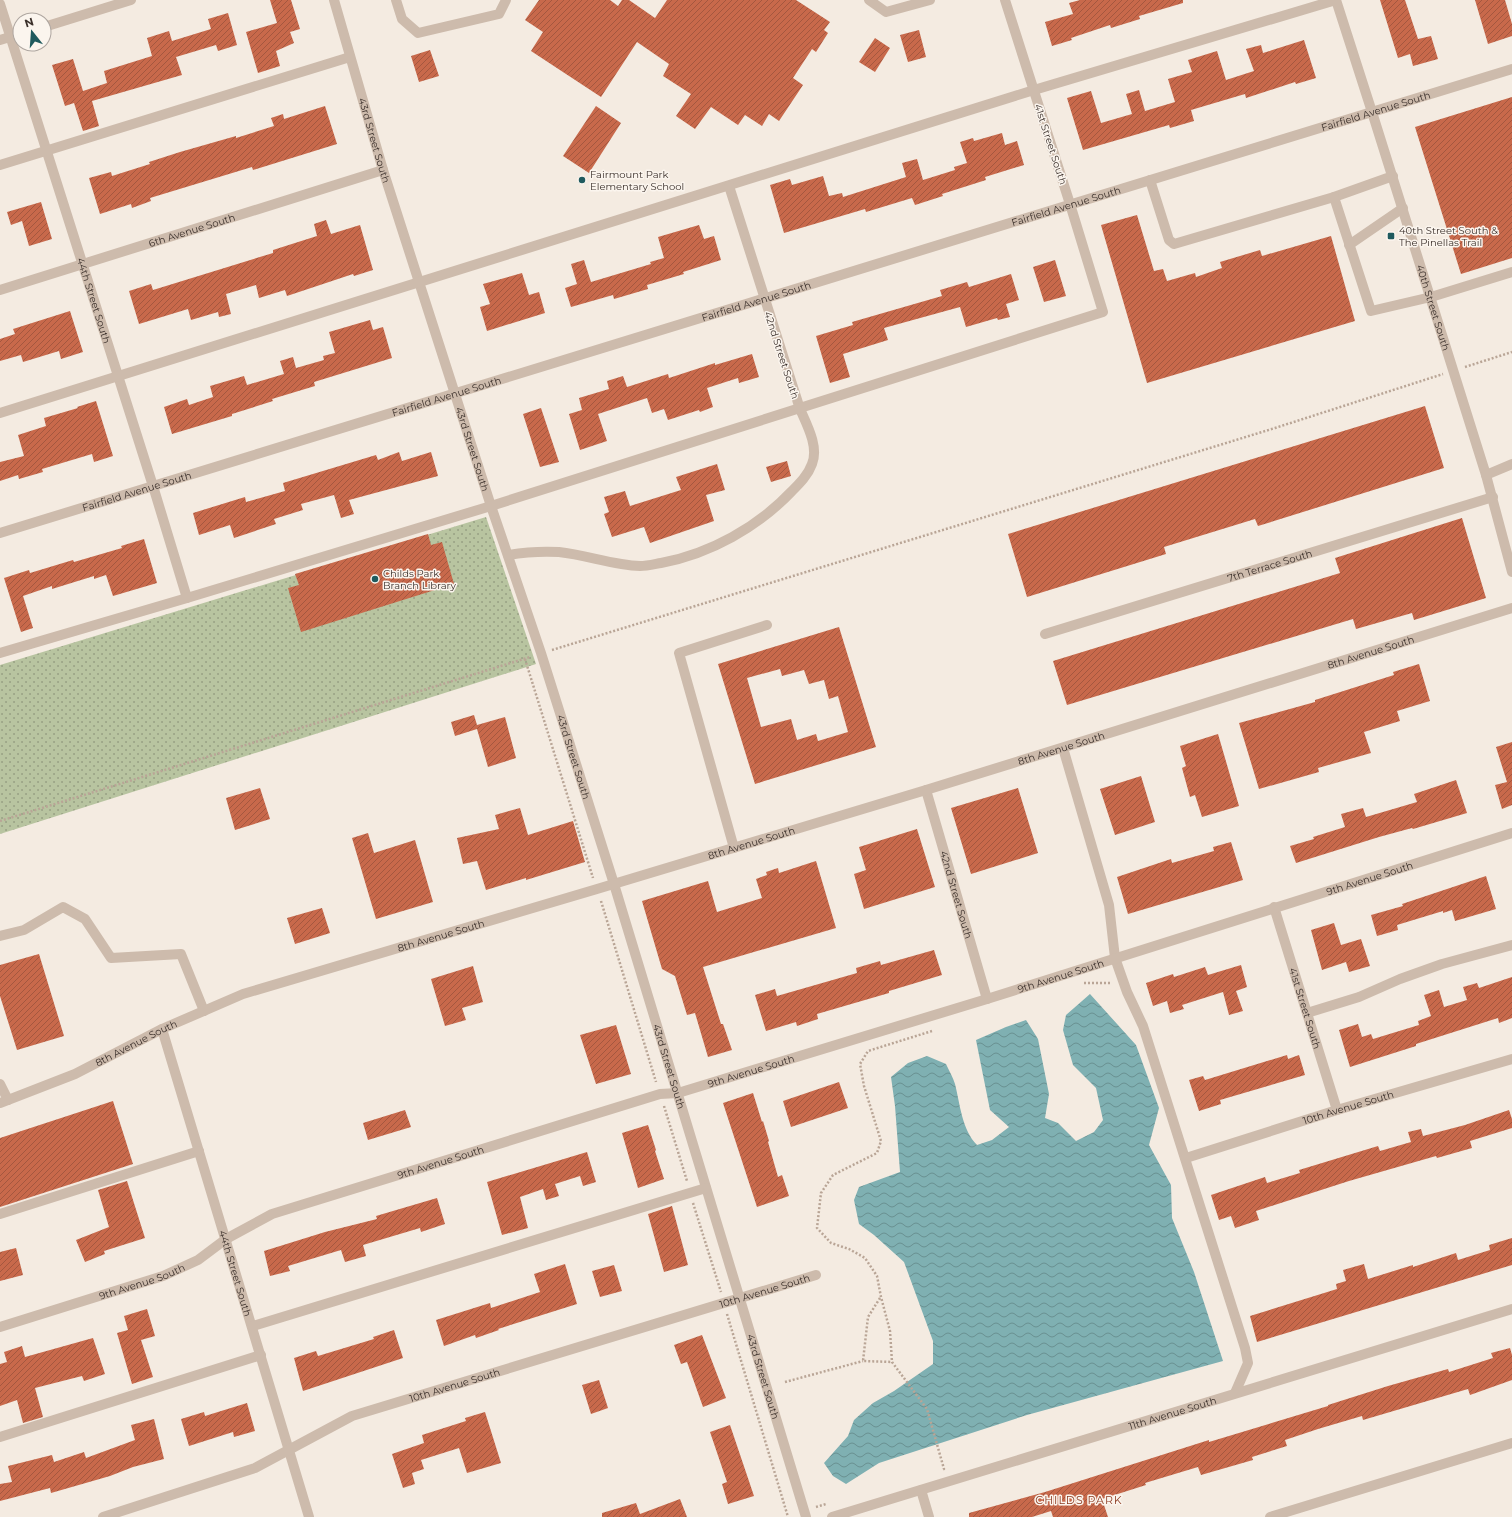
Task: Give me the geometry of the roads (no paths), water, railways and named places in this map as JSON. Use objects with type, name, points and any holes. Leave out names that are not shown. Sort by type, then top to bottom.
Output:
[{"type":"street","points":[[52,25],[131,0]]},
{"type":"street","name":"43rd Street South","points":[[334,0],[383,170],[541,653],[614,884],[805,1514]]},
{"type":"street","points":[[396,0],[402,19],[418,33],[499,14],[506,0]]},
{"type":"street","points":[[869,0],[886,12],[930,0]]},
{"type":"street","name":"41st Street South","points":[[800,409],[1102,312],[1070,204],[1005,0]]},
{"type":"street","points":[[0,413],[1034,90],[1336,0]]},
{"type":"street","name":"40th Street South","points":[[1336,0],[1393,176],[1493,497],[1512,572]]},
{"type":"street","name":"44th Street South","points":[[0,4],[12,30]]},
{"type":"street","points":[[0,40],[12,37]]},
{"type":"street","name":"44th Street South","points":[[19,52],[47,151],[187,598]]},
{"type":"street","points":[[0,165],[350,57]]},
{"type":"street","name":"Fairfield Avenue South","points":[[0,533],[1512,69]]},
{"type":"street","name":"6th Avenue South","points":[[0,290],[383,170]]},
{"type":"street","points":[[1150,180],[1169,240],[1174,244],[1334,197],[1393,176]]},
{"type":"street","name":"42nd Street South","points":[[508,555],[535,551],[561,552],[604,562],[641,566],[678,560],[711,548],[743,532],[786,497],[803,479],[812,464],[813,448],[808,428],[800,409],[729,186]]},
{"type":"street","points":[[1334,197],[1371,311],[1431,297],[1512,272]]},
{"type":"street","points":[[1349,245],[1403,208]]},
{"type":"street","points":[[0,652],[187,598],[492,506],[800,409]]},
{"type":"street","points":[[1486,475],[1512,464]]},
{"type":"street","name":"7th Terrace South","points":[[1045,634],[1493,497]]},
{"type":"street","name":"8th Avenue South","points":[[4,1102],[75,1074],[162,1029],[243,994],[926,790],[1512,608]]},
{"type":"street","points":[[734,848],[679,653],[767,624]]},
{"type":"street","points":[[1063,748],[1109,905],[1115,958],[1124,984],[1143,1026],[1245,1348],[1248,1363],[1235,1393]]},
{"type":"street","name":"42nd Street South","points":[[926,790],[987,998]]},
{"type":"street","name":"9th Avenue South","points":[[0,1327],[163,1276],[198,1260],[226,1239],[272,1214],[660,1094],[678,1093],[987,998],[1512,833]]},
{"type":"street","points":[[0,936],[24,930],[63,907],[85,920],[111,958],[180,954],[204,1011]]},
{"type":"street","name":"41st Street South","points":[[1274,907],[1337,1110]]},
{"type":"street","points":[[1307,1013],[1359,997],[1400,979],[1442,964],[1512,944]]},
{"type":"street","name":"44th Street South","points":[[162,1029],[310,1517]]},
{"type":"street","name":"10th Avenue South","points":[[1186,1158],[1337,1110],[1512,1059]]},
{"type":"street","points":[[0,1084],[4,1102]]},
{"type":"street","points":[[0,1214],[199,1151]]},
{"type":"street","points":[[252,1326],[706,1188]]},
{"type":"street","name":"10th Avenue South","points":[[103,1517],[255,1468],[352,1416],[739,1297],[816,1275]]},
{"type":"street","name":"11th Avenue South","points":[[832,1517],[1512,1309]]},
{"type":"street","points":[[0,1437],[261,1355]]},
{"type":"street","points":[[1270,1517],[1512,1443]]},
{"type":"street","points":[[921,1490],[929,1517]]},
{"type":"water","points":[[1090,994],[1136,1045],[1159,1108],[1149,1145],[1171,1185],[1172,1218],[1194,1272],[1223,1361],[1027,1415],[879,1463],[846,1484],[833,1476],[824,1463],[848,1436],[854,1420],[873,1403],[894,1391],[933,1364],[933,1341],[904,1262],[874,1235],[859,1224],[854,1200],[859,1187],[900,1172],[895,1106],[891,1077],[908,1063],[927,1056],[946,1064],[955,1084],[960,1108],[968,1132],[972,1139],[977,1145],[992,1140],[1009,1127],[990,1110],[976,1040],[1026,1020],[1038,1039],[1049,1094],[1045,1118],[1058,1123],[1076,1141],[1094,1132],[1103,1120],[1096,1088],[1073,1065],[1063,1030],[1066,1015]]},
{"type":"place","name":"Fairmount Park Elementary School","points":[[582,180]]},
{"type":"place","name":"40th Street South & The Pinellas Trail","points":[[1391,236]]},
{"type":"place","name":"Childs Park Branch Library","points":[[375,579]]},
{"type":"district","name":"CHILDS PARK","points":[[1079,1500]]}]
